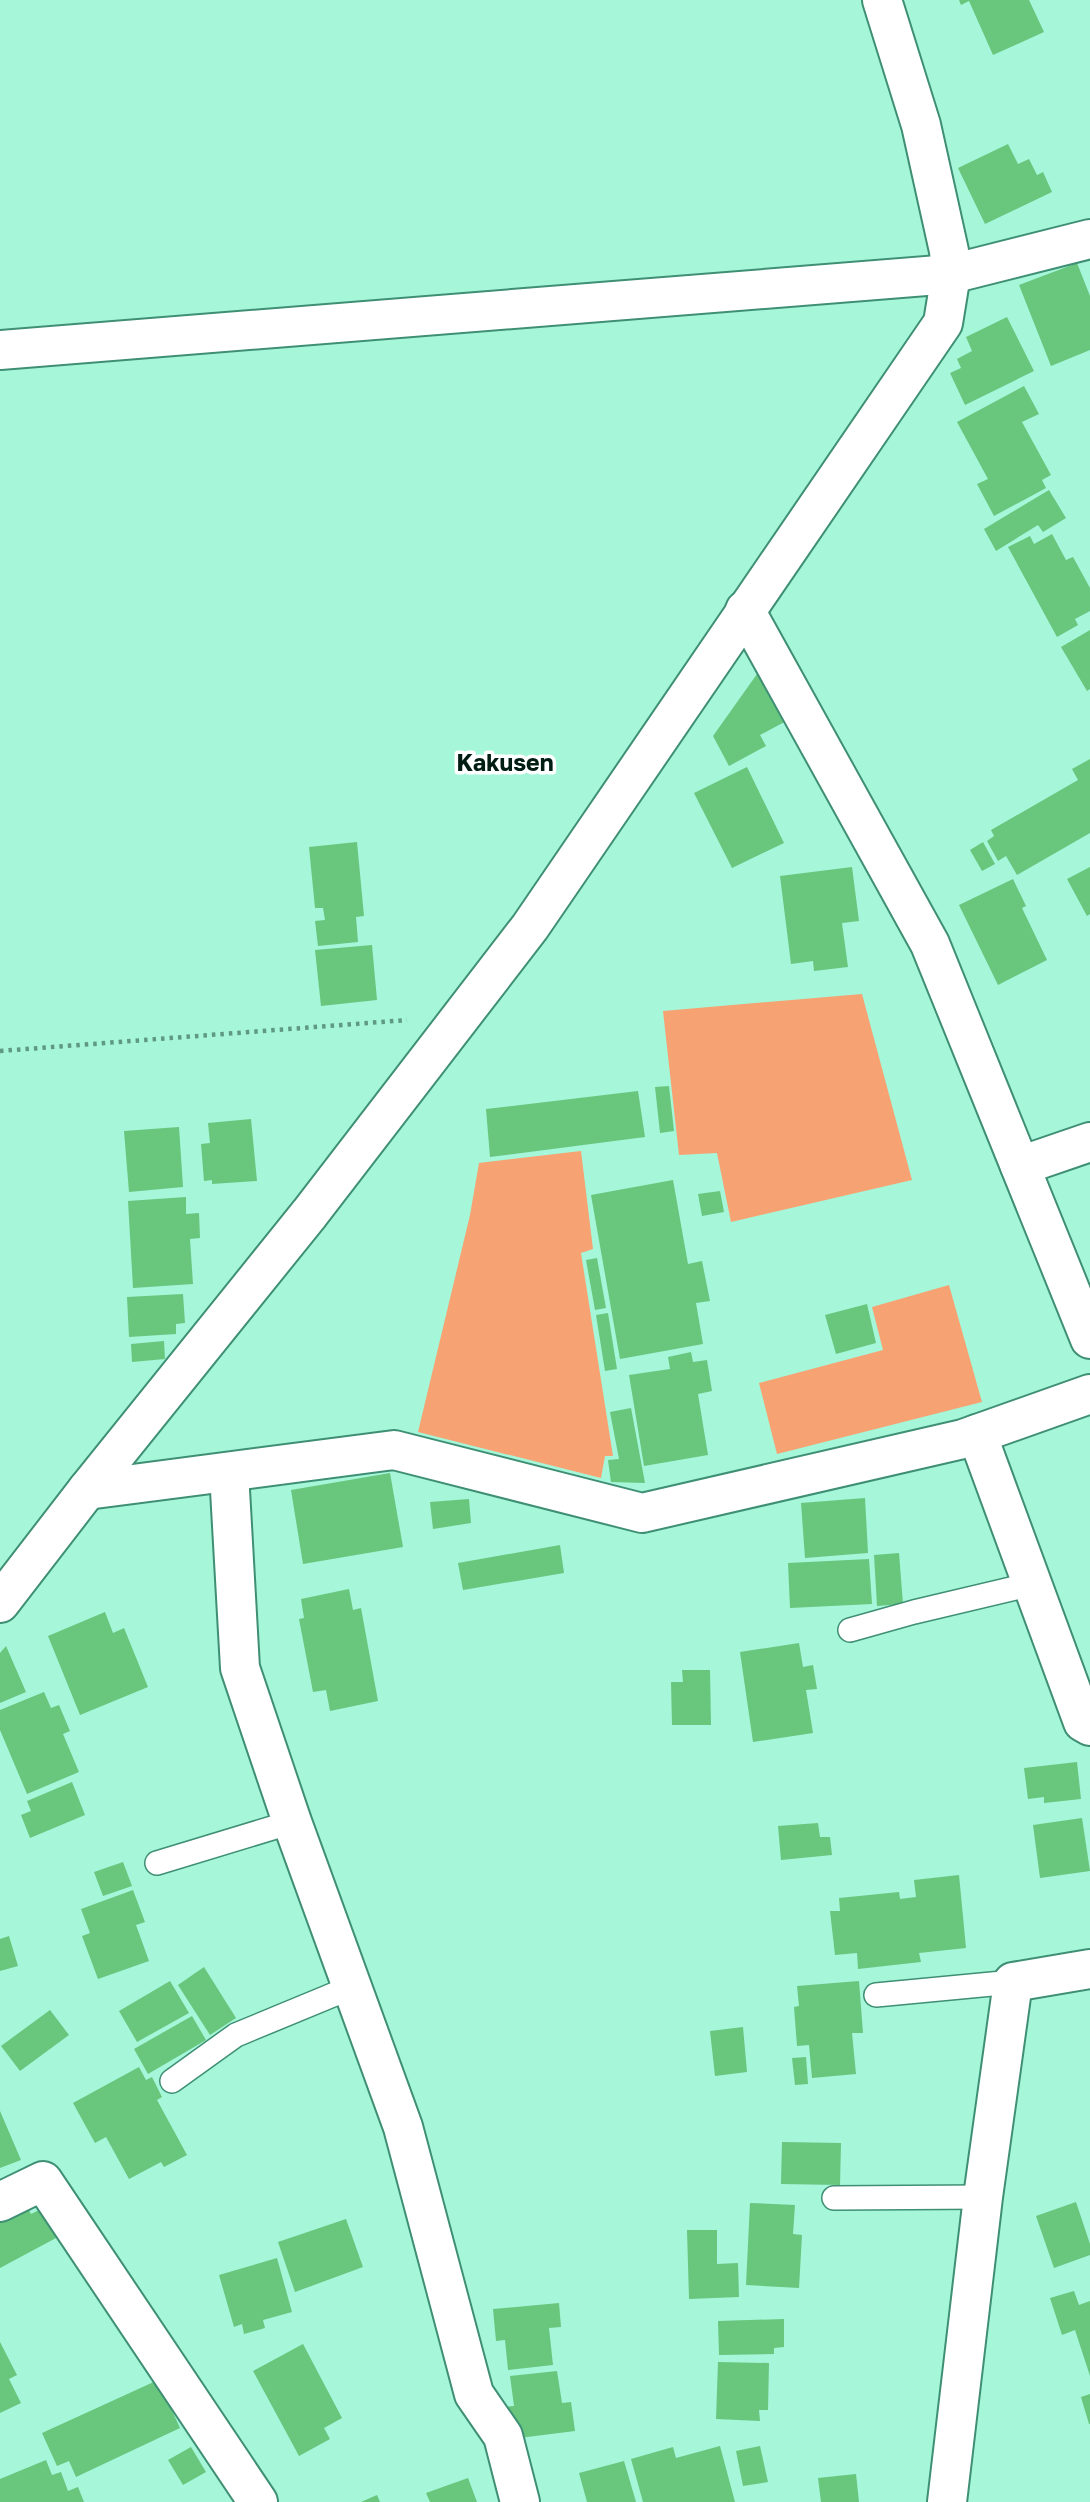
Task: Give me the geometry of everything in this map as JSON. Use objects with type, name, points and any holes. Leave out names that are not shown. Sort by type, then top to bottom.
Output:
[{"type":"street","points":[[0,1603],[87,1490],[310,1213],[530,927],[943,323],[951,274],[949,251],[921,125],[882,0]]},
{"type":"street","points":[[0,350],[951,274],[1090,239]]},
{"type":"street","points":[[745,610],[930,944],[1090,1339]]},
{"type":"street","points":[[1020,1166],[1090,1142]]},
{"type":"street","points":[[87,1490],[394,1450],[642,1513],[977,1434],[1090,1394]]},
{"type":"street","points":[[977,1434],[1083,1723],[1090,1726]]},
{"type":"street","points":[[229,1472],[240,1668],[292,1822],[403,2127],[474,2394],[503,2436],[520,2502]]},
{"type":"street","points":[[947,2502],[983,2197],[1013,1982],[1090,1969]]},
{"type":"street","points":[[0,2202],[43,2181],[258,2502]]},
{"type":"lane","points":[[850,1630],[1032,1584]]},
{"type":"lane","points":[[156,1863],[292,1822]]},
{"type":"lane","points":[[876,1995],[1013,1982]]},
{"type":"lane","points":[[172,2081],[236,2035],[352,1987]]},
{"type":"lane","points":[[834,2198],[983,2197]]},
{"type":"path","points":[[0,1051],[461,1016]]},
{"type":"shaded area","points":[[862,994],[912,1180],[731,1222],[717,1153],[679,1155],[663,1011]]},
{"type":"shaded area","points":[[581,1151],[593,1249],[581,1253],[613,1456],[605,1456],[601,1478],[418,1432],[470,1215],[479,1163]]},
{"type":"shaded area","points":[[949,1285],[982,1402],[777,1454],[759,1383],[883,1350],[872,1307]]},
{"type":"building","points":[[959,0],[1029,0],[1044,32],[993,55],[969,1],[961,5]]},
{"type":"building","points":[[1008,144],[1018,164],[1029,159],[1037,175],[1043,172],[1052,192],[985,224],[958,168]]},
{"type":"building","points":[[1077,263],[1090,296],[1090,350],[1051,366],[1019,285]]},
{"type":"building","points":[[1007,317],[1034,371],[965,405],[950,373],[961,368],[957,359],[972,351],[966,337]]},
{"type":"building","points":[[1024,386],[1039,414],[1022,422],[1051,475],[1042,480],[1046,488],[994,516],[977,484],[988,479],[957,422]]},
{"type":"building","points":[[1049,490],[1066,518],[1043,532],[1038,525],[996,551],[984,529]]},
{"type":"building","points":[[1052,534],[1066,560],[1073,557],[1090,588],[1090,611],[1075,619],[1078,625],[1057,637],[1008,547],[1030,536],[1034,544]]},
{"type":"building","points":[[1090,630],[1090,689],[1087,691],[1061,647]]},
{"type":"building","points":[[762,667],[790,719],[760,735],[766,746],[729,766],[713,736]]},
{"type":"building","points":[[1090,759],[1090,833],[1017,875],[1006,856],[998,861],[987,841],[994,836],[991,830],[1078,780],[1072,769]]},
{"type":"building","points":[[747,767],[784,843],[732,868],[694,793]]},
{"type":"building","points":[[357,842],[364,916],[356,917],[358,942],[318,946],[315,921],[325,920],[323,908],[315,908],[309,847]]},
{"type":"building","points":[[983,842],[995,864],[982,871],[970,850]]},
{"type":"building","points":[[852,867],[859,921],[842,923],[848,967],[814,971],[813,961],[791,964],[780,876]]},
{"type":"building","points":[[1090,867],[1090,914],[1087,916],[1067,879]]},
{"type":"building","points":[[1013,879],[1026,906],[1022,908],[1047,960],[998,985],[959,905]]},
{"type":"building","points":[[372,945],[377,1000],[321,1006],[315,950]]},
{"type":"building","points":[[669,1086],[674,1131],[660,1133],[655,1087]]},
{"type":"building","points":[[638,1091],[645,1137],[490,1157],[486,1109]]},
{"type":"building","points":[[251,1119],[257,1181],[212,1184],[212,1180],[204,1181],[201,1144],[210,1143],[208,1123]]},
{"type":"building","points":[[179,1127],[183,1187],[129,1192],[124,1131]]},
{"type":"building","points":[[673,1180],[688,1264],[702,1261],[710,1301],[696,1303],[703,1344],[620,1359],[591,1195]]},
{"type":"building","points":[[720,1191],[724,1212],[702,1216],[698,1194]]},
{"type":"building","points":[[186,1197],[186,1214],[199,1213],[200,1238],[190,1239],[193,1284],[133,1288],[128,1201]]},
{"type":"building","points":[[597,1258],[606,1308],[595,1310],[586,1260]]},
{"type":"building","points":[[183,1294],[185,1323],[176,1324],[176,1334],[129,1337],[127,1297]]},
{"type":"building","points":[[867,1304],[876,1343],[836,1354],[825,1315]]},
{"type":"building","points":[[608,1313],[617,1369],[605,1371],[596,1315]]},
{"type":"building","points":[[164,1341],[165,1359],[132,1362],[131,1344]]},
{"type":"building","points":[[691,1352],[693,1362],[707,1360],[712,1391],[698,1394],[708,1455],[644,1466],[629,1375],[670,1369],[668,1357]]},
{"type":"building","points":[[631,1408],[645,1483],[611,1482],[608,1460],[619,1459],[610,1412]]},
{"type":"building","points":[[390,1473],[403,1547],[303,1564],[291,1490]]},
{"type":"building","points":[[865,1498],[868,1553],[805,1558],[801,1503]]},
{"type":"building","points":[[469,1499],[471,1523],[433,1529],[430,1502]]},
{"type":"building","points":[[560,1545],[564,1573],[463,1590],[458,1563]]},
{"type":"building","points":[[899,1553],[903,1604],[877,1606],[874,1555]]},
{"type":"building","points":[[869,1559],[872,1604],[790,1608],[788,1563]]},
{"type":"building","points":[[349,1589],[353,1610],[361,1608],[378,1701],[330,1711],[326,1690],[313,1692],[299,1619],[304,1618],[301,1599]]},
{"type":"building","points":[[105,1612],[113,1633],[124,1628],[148,1687],[80,1715],[48,1636]]},
{"type":"building","points":[[799,1643],[803,1667],[813,1665],[817,1689],[806,1690],[813,1733],[753,1742],[740,1652]]},
{"type":"building","points":[[6,1646],[26,1692],[0,1703],[0,1653]]},
{"type":"building","points":[[682,1670],[710,1670],[711,1725],[672,1725],[671,1682],[683,1682]]},
{"type":"building","points":[[44,1692],[51,1708],[59,1705],[70,1731],[63,1734],[79,1772],[27,1794],[0,1730],[0,1710]]},
{"type":"building","points":[[1077,1762],[1081,1799],[1044,1803],[1044,1797],[1028,1799],[1024,1768]]},
{"type":"building","points":[[72,1782],[85,1815],[30,1838],[21,1815],[31,1811],[27,1801]]},
{"type":"building","points":[[1082,1818],[1090,1871],[1040,1878],[1033,1825]]},
{"type":"building","points":[[818,1823],[820,1837],[830,1837],[832,1855],[781,1860],[778,1826]]},
{"type":"building","points":[[123,1862],[132,1886],[103,1896],[94,1872]]},
{"type":"building","points":[[959,1875],[966,1948],[919,1953],[921,1962],[858,1969],[857,1953],[835,1955],[830,1911],[840,1911],[839,1898],[899,1892],[900,1899],[916,1897],[914,1880]]},
{"type":"building","points":[[133,1890],[145,1922],[136,1925],[149,1961],[98,1979],[82,1936],[90,1933],[81,1909]]},
{"type":"building","points":[[9,1936],[18,1966],[0,1971],[0,1939]]},
{"type":"building","points":[[204,1967],[236,2018],[210,2035],[178,1985]]},
{"type":"building","points":[[170,1981],[189,2013],[137,2042],[119,2011]]},
{"type":"building","points":[[859,1981],[863,2033],[852,2033],[856,2074],[812,2078],[809,2045],[797,2046],[794,2007],[799,2006],[797,1986]]},
{"type":"building","points":[[50,2010],[69,2035],[20,2071],[1,2046]]},
{"type":"building","points":[[192,2016],[206,2040],[148,2074],[134,2049]]},
{"type":"building","points":[[743,2027],[747,2072],[715,2076],[710,2031]]},
{"type":"building","points":[[806,2057],[808,2084],[795,2085],[792,2058]]},
{"type":"building","points":[[139,2067],[146,2080],[152,2077],[162,2097],[157,2100],[187,2155],[164,2167],[161,2162],[129,2179],[106,2137],[95,2143],[73,2103]]},
{"type":"building","points":[[0,2111],[21,2160],[0,2168]]},
{"type":"building","points":[[782,2142],[841,2143],[840,2185],[781,2184]]},
{"type":"building","points":[[1076,2202],[1090,2244],[1090,2255],[1054,2268],[1036,2216]]},
{"type":"building","points":[[750,2203],[795,2205],[793,2234],[802,2235],[799,2288],[746,2285]]},
{"type":"building","points":[[27,2206],[31,2214],[41,2209],[56,2238],[0,2268],[0,2220]]},
{"type":"building","points":[[346,2219],[363,2267],[295,2292],[278,2242]]},
{"type":"building","points":[[687,2230],[717,2230],[717,2264],[738,2263],[739,2297],[689,2299]]},
{"type":"building","points":[[277,2258],[292,2312],[263,2320],[265,2328],[244,2334],[242,2324],[234,2327],[219,2275]]},
{"type":"building","points":[[1074,2291],[1079,2305],[1090,2301],[1090,2376],[1075,2330],[1062,2335],[1050,2298]]},
{"type":"building","points":[[559,2303],[561,2327],[549,2328],[553,2365],[508,2370],[505,2340],[496,2341],[493,2309]]},
{"type":"building","points":[[784,2319],[784,2347],[774,2348],[774,2354],[719,2355],[718,2321]]},
{"type":"building","points":[[0,2342],[17,2375],[9,2379],[21,2403],[0,2413]]},
{"type":"building","points":[[303,2344],[342,2418],[324,2428],[330,2439],[299,2456],[253,2371]]},
{"type":"building","points":[[718,2362],[769,2363],[768,2410],[759,2410],[760,2421],[716,2419]]},
{"type":"building","points":[[557,2371],[562,2403],[571,2402],[575,2431],[519,2438],[504,2407],[514,2406],[510,2376]]},
{"type":"building","points":[[158,2380],[180,2428],[76,2477],[69,2461],[57,2466],[42,2433]]},
{"type":"building","points":[[1090,2394],[1090,2424],[1089,2424],[1081,2397]]},
{"type":"building","points":[[720,2446],[735,2502],[643,2502],[631,2459],[673,2447],[676,2458]]},
{"type":"building","points":[[760,2446],[768,2482],[743,2486],[736,2451]]},
{"type":"building","points":[[191,2447],[206,2472],[183,2485],[168,2460]]},
{"type":"building","points":[[46,2460],[52,2475],[61,2472],[68,2491],[78,2487],[84,2502],[0,2502],[0,2479]]},
{"type":"building","points":[[624,2461],[636,2502],[587,2502],[579,2473]]},
{"type":"building","points":[[856,2474],[859,2502],[821,2502],[818,2478]]},
{"type":"building","points":[[468,2478],[477,2502],[430,2502],[426,2493]]},
{"type":"building","points":[[377,2495],[380,2502],[361,2502]]},
{"type":"district","name":"Kakusen","points":[[505,763]]}]
